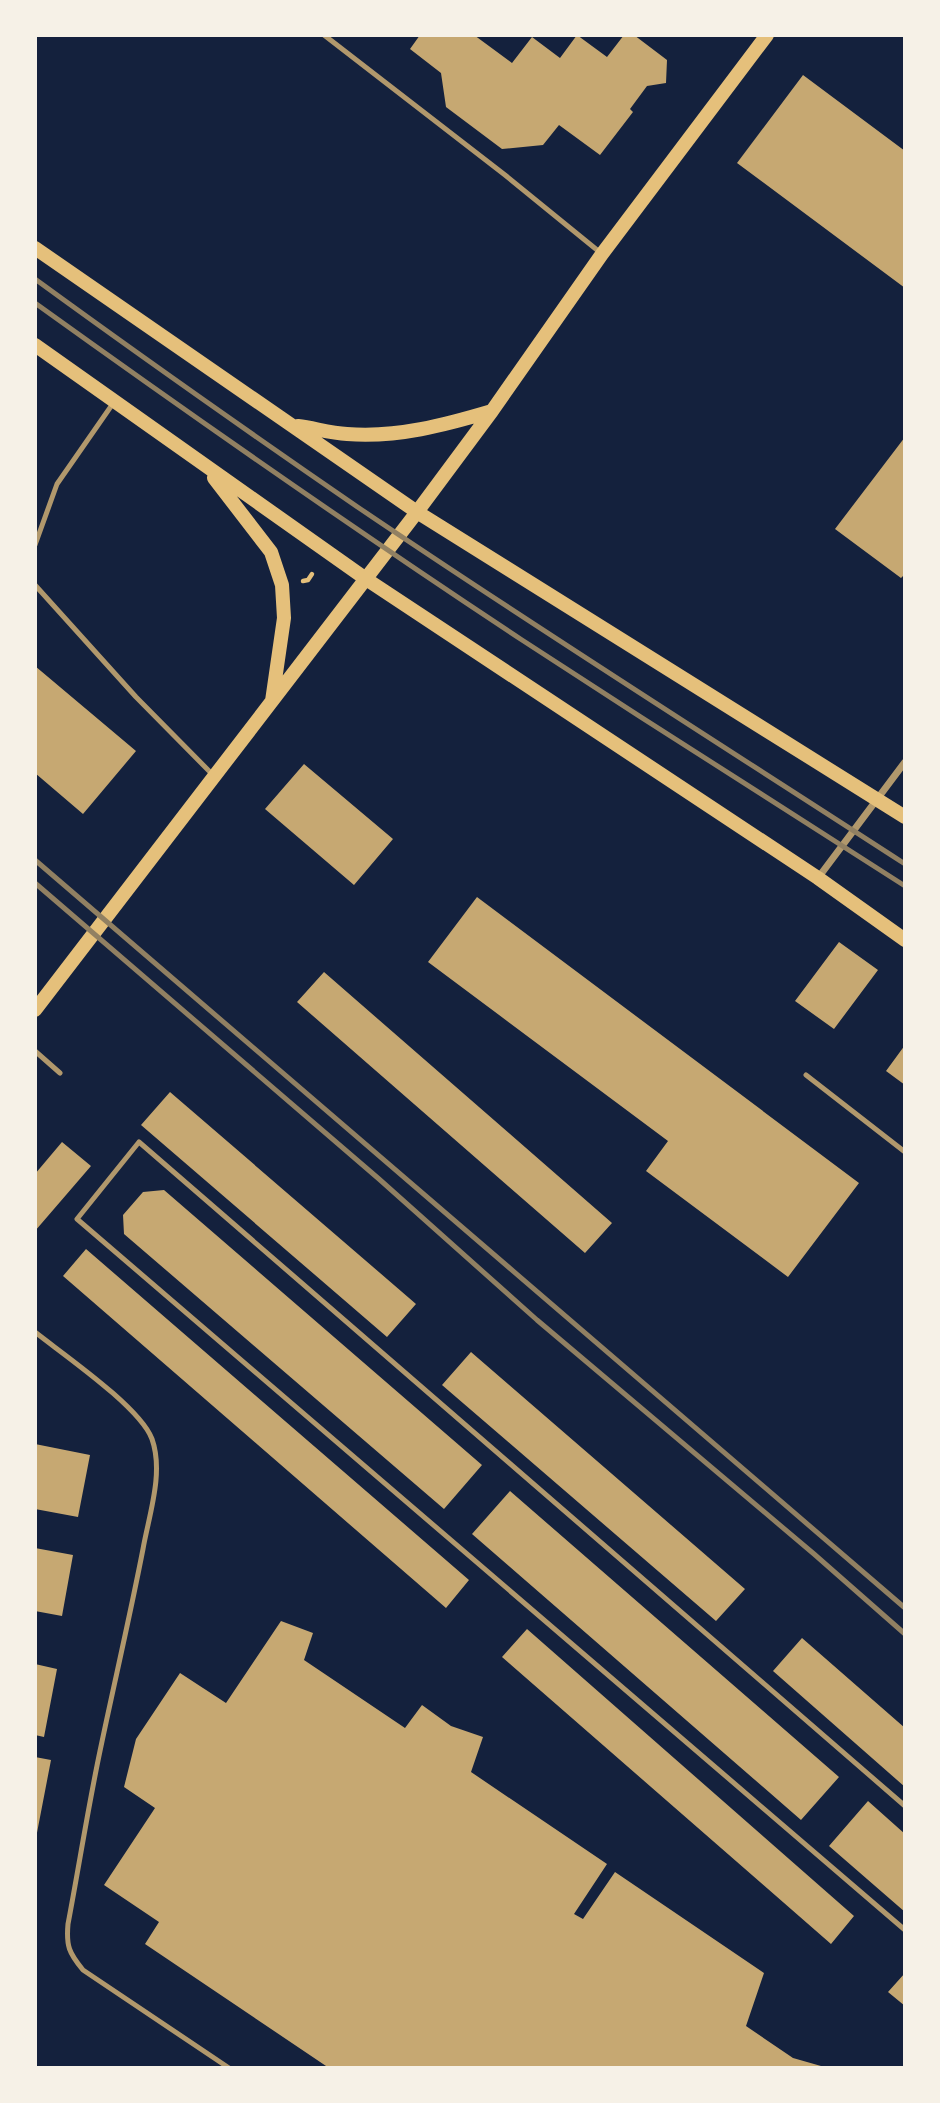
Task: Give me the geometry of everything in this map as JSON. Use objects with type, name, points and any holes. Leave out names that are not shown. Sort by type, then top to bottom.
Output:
[{"type":"main road","points":[[35,1010],[417,512],[602,254],[767,35]]},
{"type":"main road","points":[[35,248],[417,512],[905,817]]},
{"type":"main road","points":[[35,345],[366,579],[818,878],[905,940]]},
{"type":"main road","points":[[292,425],[347,434],[404,433],[443,426],[492,411]]},
{"type":"main road","points":[[205,465],[271,552],[282,585],[284,618],[272,702]]},
{"type":"street","points":[[818,878],[905,762]]},
{"type":"lane","points":[[324,35],[602,254]]},
{"type":"lane","points":[[35,545],[57,484],[114,401]]},
{"type":"lane","points":[[35,584],[136,696],[215,777]]},
{"type":"lane","points":[[35,1051],[60,1073]]},
{"type":"lane","points":[[806,1075],[905,1152]]},
{"type":"lane","points":[[905,1806],[139,1142],[77,1219],[905,1930]]},
{"type":"lane","points":[[35,1332],[129,1407],[144,1423],[152,1439],[157,1461],[155,1486],[127,1634],[100,1752],[68,1924],[70,1955],[83,1970],[229,2068]]},
{"type":"building","points":[[420,35],[474,35],[512,63],[532,37],[560,58],[577,35],[607,57],[624,35],[634,35],[667,60],[666,83],[647,86],[630,109],[633,112],[600,155],[559,125],[543,145],[502,149],[446,107],[441,73],[410,49]]},
{"type":"building","points":[[803,75],[905,151],[905,288],[737,163]]},
{"type":"building","points":[[905,437],[905,574],[901,578],[835,529]]},
{"type":"building","points":[[35,666],[136,751],[83,814],[35,773]]},
{"type":"building","points":[[304,764],[393,839],[354,885],[265,809]]},
{"type":"building","points":[[477,897],[859,1183],[788,1277],[646,1171],[668,1141],[428,962]]},
{"type":"building","points":[[839,942],[878,970],[834,1029],[795,1001]]},
{"type":"building","points":[[324,972],[612,1223],[585,1253],[297,1002]]},
{"type":"building","points":[[905,1045],[905,1085],[886,1071]]},
{"type":"building","points":[[170,1092],[416,1304],[387,1337],[141,1125]]},
{"type":"building","points":[[62,1142],[91,1166],[35,1231],[35,1174]]},
{"type":"building","points":[[164,1190],[482,1465],[444,1509],[124,1234],[123,1215],[143,1192]]},
{"type":"building","points":[[86,1249],[469,1580],[446,1608],[63,1276]]},
{"type":"building","points":[[471,1352],[745,1589],[716,1621],[442,1385]]},
{"type":"building","points":[[35,1444],[90,1455],[78,1517],[35,1509]]},
{"type":"building","points":[[510,1491],[839,1777],[801,1820],[472,1534]]},
{"type":"building","points":[[35,1548],[73,1555],[62,1616],[35,1611]]},
{"type":"building","points":[[281,1621],[313,1633],[304,1660],[405,1728],[422,1705],[451,1726],[483,1737],[471,1772],[607,1864],[574,1914],[583,1919],[615,1872],[764,1973],[746,2026],[793,2058],[828,2068],[329,2068],[145,1944],[159,1922],[104,1885],[155,1808],[124,1787],[136,1739],[180,1673],[226,1703]]},
{"type":"building","points":[[527,1629],[854,1916],[831,1944],[502,1657]]},
{"type":"building","points":[[802,1638],[905,1728],[905,1787],[773,1671]]},
{"type":"building","points":[[35,1664],[57,1669],[44,1737],[35,1735]]},
{"type":"building","points":[[35,1757],[51,1760],[36,1838],[35,1837]]},
{"type":"building","points":[[868,1801],[905,1834],[905,1912],[829,1846]]},
{"type":"building","points":[[905,1973],[905,2006],[888,1992]]},
{"type":"railway","points":[[35,279],[359,508],[905,864]]},
{"type":"railway","points":[[35,303],[460,599],[905,886]]},
{"type":"railway","points":[[35,860],[905,1608]]},
{"type":"railway","points":[[35,883],[379,1179],[537,1320],[905,1634]]}]
